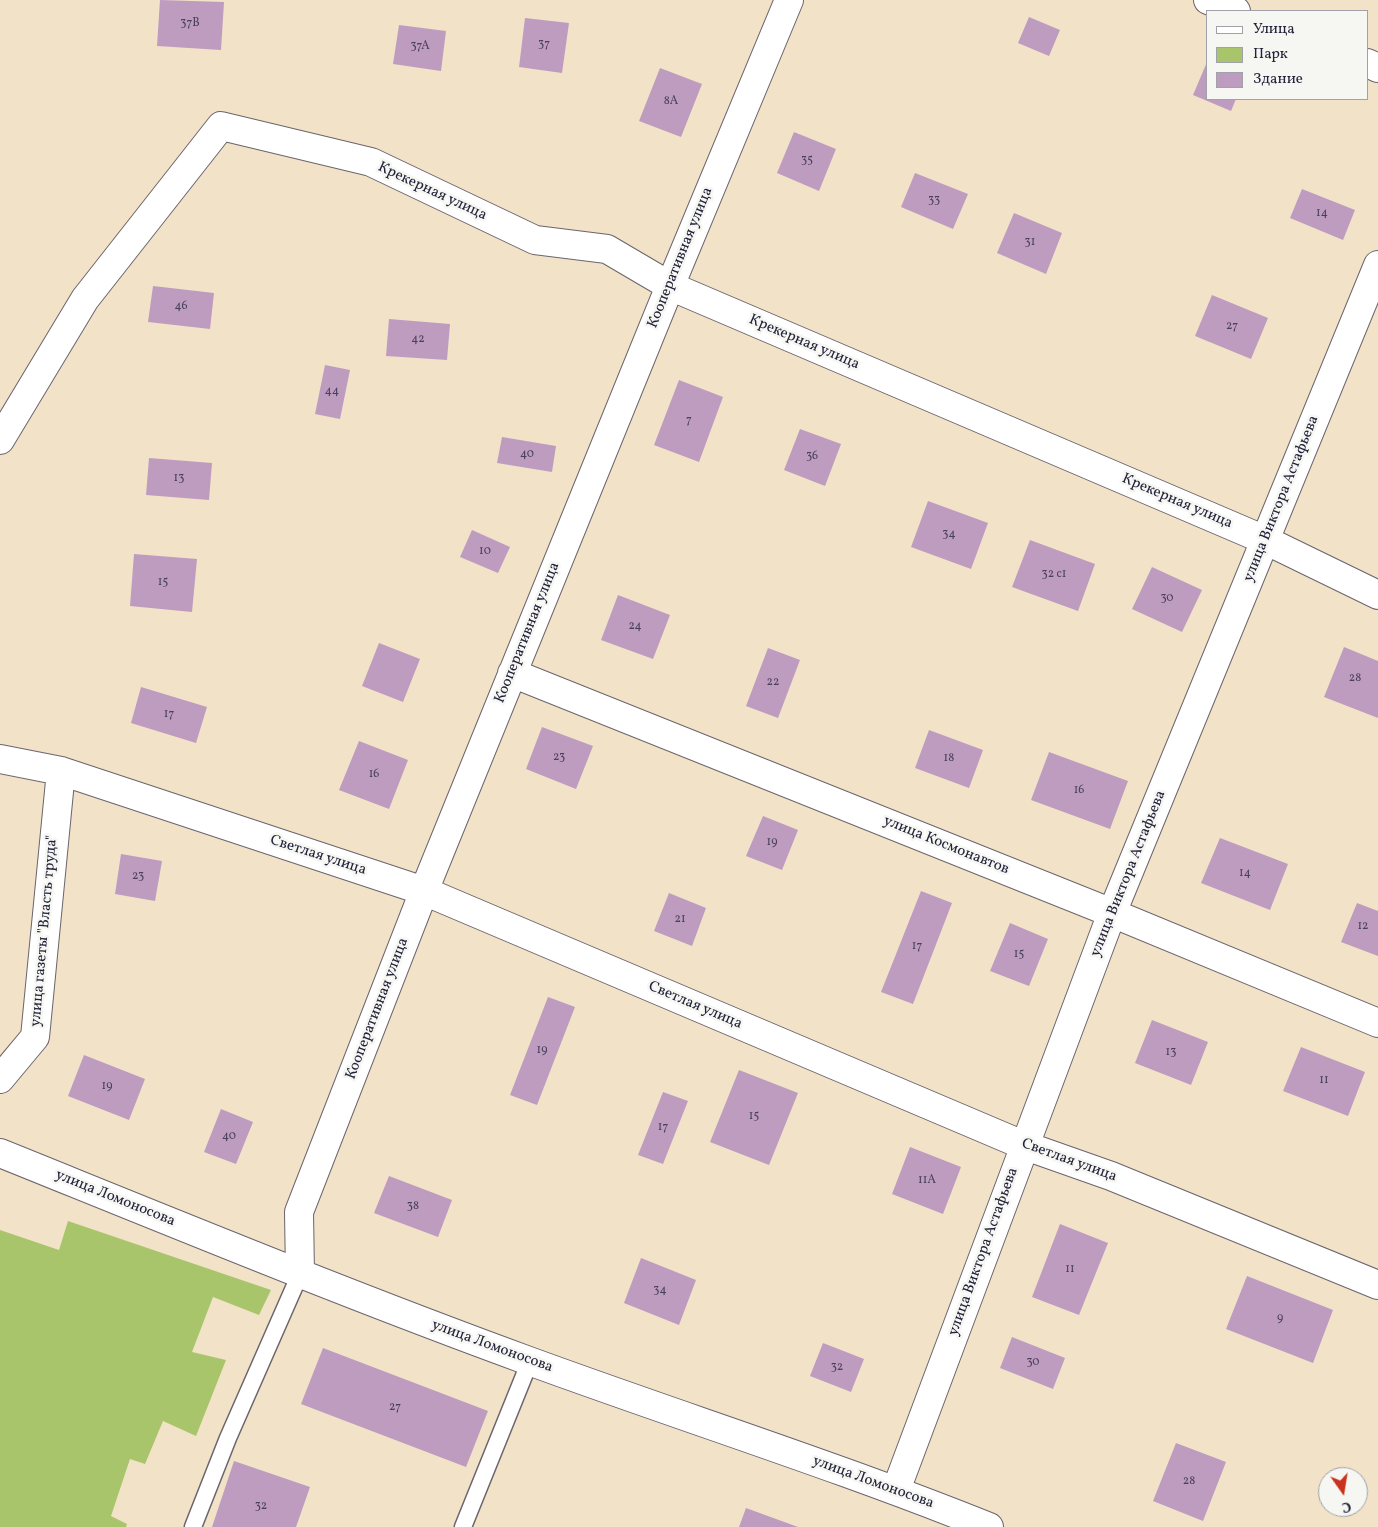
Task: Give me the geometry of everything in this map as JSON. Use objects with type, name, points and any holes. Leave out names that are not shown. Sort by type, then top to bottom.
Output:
[{"type":"street","name":"Кооперативная улица","points":[[300,1274],[299,1212],[424,891],[512,673],[789,0]]},
{"type":"street","points":[[1208,0],[1233,10]]},
{"type":"street","name":"Крекерная улица","points":[[0,440],[84,299],[222,126],[371,162],[535,240],[607,249],[670,286],[1265,540],[1378,595]]},
{"type":"street","name":"улица Виктора Астафьева","points":[[896,1490],[1023,1145],[1112,913],[1378,265]]},
{"type":"street","name":"улица Космонавтов","points":[[512,673],[1112,913],[1378,1023]]},
{"type":"street","name":"Светлая улица","points":[[0,759],[61,771],[424,891],[1023,1145],[1111,1176],[1378,1285]]},
{"type":"street","name":"улица газеты \"Власть труда\"","points":[[0,1079],[35,1037],[61,771]]},
{"type":"street","name":"улица Ломоносова","points":[[0,1153],[300,1274],[530,1361],[896,1490],[988,1527]]},
{"type":"lane","points":[[193,1527],[228,1438],[300,1274]]},
{"type":"lane","points":[[463,1527],[530,1361]]},
{"type":"green space","points":[[68,1221],[271,1290],[259,1315],[213,1297],[192,1352],[226,1360],[196,1436],[163,1421],[145,1464],[130,1459],[111,1516],[127,1524],[126,1527],[0,1527],[0,1230],[59,1250]]},
{"type":"building","points":[[160,0],[224,2],[221,50],[157,46]]},
{"type":"building","points":[[1029,17],[1060,30],[1049,56],[1018,43]]},
{"type":"building","points":[[525,18],[569,23],[562,73],[519,67]]},
{"type":"building","points":[[399,25],[446,31],[441,71],[393,64]]},
{"type":"building","points":[[1206,64],[1206,100],[1236,100],[1231,111],[1193,95]]},
{"type":"building","points":[[660,68],[702,84],[681,137],[639,121]]},
{"type":"building","points":[[794,132],[836,149],[819,191],[777,173]]},
{"type":"building","points":[[915,173],[968,194],[953,229],[901,207]]},
{"type":"building","points":[[1302,189],[1355,210],[1343,240],[1290,218]]},
{"type":"building","points":[[1014,213],[1062,233],[1046,274],[997,253]]},
{"type":"building","points":[[153,286],[214,293],[210,329],[148,322]]},
{"type":"building","points":[[1212,295],[1268,318],[1251,359],[1195,336]]},
{"type":"building","points":[[389,319],[450,324],[447,360],[386,356]]},
{"type":"building","points":[[325,365],[350,370],[340,419],[315,414]]},
{"type":"building","points":[[679,380],[723,397],[699,462],[654,445]]},
{"type":"building","points":[[800,429],[841,444],[825,486],[784,470]]},
{"type":"building","points":[[502,437],[556,446],[552,472],[497,463]]},
{"type":"building","points":[[149,458],[212,463],[209,500],[146,495]]},
{"type":"building","points":[[928,501],[988,523],[971,569],[911,547]]},
{"type":"building","points":[[472,530],[510,547],[498,573],[460,557]]},
{"type":"building","points":[[1030,540],[1095,564],[1078,611],[1012,587]]},
{"type":"building","points":[[134,554],[197,559],[192,612],[130,606]]},
{"type":"building","points":[[1152,567],[1202,590],[1182,632],[1132,609]]},
{"type":"building","points":[[618,595],[670,615],[653,659],[601,640]]},
{"type":"building","points":[[379,643],[420,659],[403,702],[362,686]]},
{"type":"building","points":[[1344,647],[1378,661],[1378,718],[1324,697]]},
{"type":"building","points":[[768,648],[800,660],[778,718],[746,706]]},
{"type":"building","points":[[141,687],[207,707],[196,743],[131,723]]},
{"type":"building","points":[[542,727],[593,746],[576,789],[526,769]]},
{"type":"building","points":[[929,730],[983,750],[969,788],[915,768]]},
{"type":"building","points":[[359,741],[408,760],[389,809],[339,790]]},
{"type":"building","points":[[1049,752],[1128,781],[1110,829],[1031,800]]},
{"type":"building","points":[[763,816],[798,830],[782,870],[746,856]]},
{"type":"building","points":[[1220,838],[1288,864],[1270,910],[1201,883]]},
{"type":"building","points":[[121,854],[162,861],[155,901],[115,894]]},
{"type":"building","points":[[921,891],[952,903],[913,1004],[881,992]]},
{"type":"building","points":[[669,893],[706,908],[692,946],[654,931]]},
{"type":"building","points":[[1357,903],[1378,911],[1378,956],[1341,942]]},
{"type":"building","points":[[1010,923],[1048,939],[1029,986],[990,971]]},
{"type":"building","points":[[548,997],[575,1007],[537,1105],[510,1095]]},
{"type":"building","points":[[1152,1020],[1208,1042],[1191,1085],[1135,1063]]},
{"type":"building","points":[[1301,1047],[1365,1072],[1348,1116],[1283,1091]]},
{"type":"building","points":[[84,1055],[145,1079],[129,1120],[68,1096]]},
{"type":"building","points":[[739,1070],[798,1093],[769,1165],[710,1142]]},
{"type":"building","points":[[663,1092],[688,1101],[663,1164],[638,1155]]},
{"type":"building","points":[[221,1109],[253,1122],[236,1164],[204,1152]]},
{"type":"building","points":[[910,1147],[961,1167],[943,1214],[892,1194]]},
{"type":"building","points":[[389,1176],[452,1200],[438,1237],[374,1213]]},
{"type":"building","points":[[1060,1224],[1108,1243],[1079,1315],[1032,1297]]},
{"type":"building","points":[[641,1258],[696,1280],[679,1325],[624,1303]]},
{"type":"building","points":[[1247,1276],[1333,1310],[1313,1363],[1226,1329]]},
{"type":"building","points":[[1012,1337],[1065,1358],[1053,1389],[1000,1368]]},
{"type":"building","points":[[823,1343],[864,1359],[851,1392],[810,1376]]},
{"type":"building","points":[[323,1348],[488,1411],[466,1467],[301,1404]]},
{"type":"building","points":[[1176,1443],[1226,1462],[1203,1521],[1153,1501]]},
{"type":"building","points":[[234,1461],[310,1487],[296,1527],[212,1527]]},
{"type":"building","points":[[746,1508],[798,1527],[739,1527]]}]
